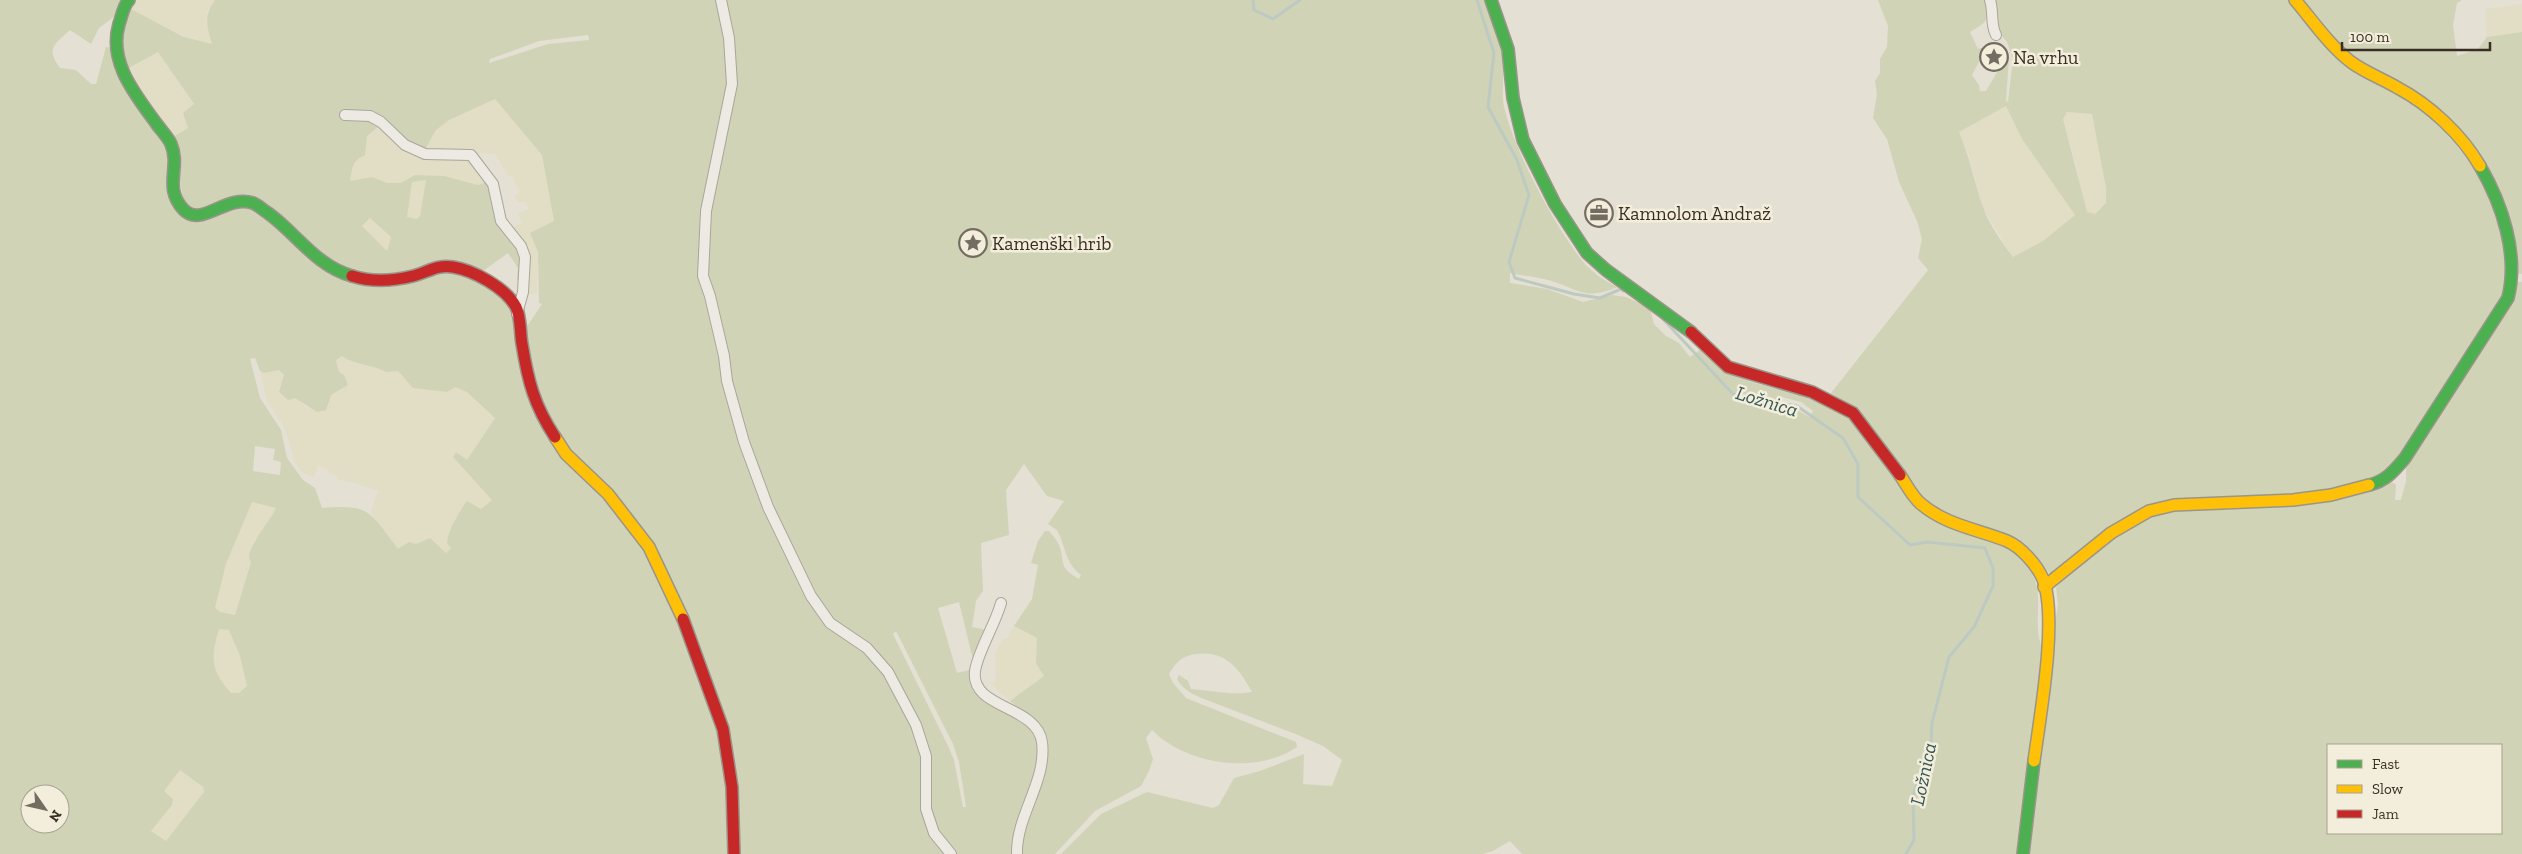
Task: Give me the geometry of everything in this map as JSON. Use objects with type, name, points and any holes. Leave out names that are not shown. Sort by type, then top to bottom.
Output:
[{"type":"street","points":[[129,0],[125,4],[117,32],[116,51],[129,86],[171,144],[174,157],[172,191],[182,209],[191,215],[203,216],[222,205],[238,200],[254,203],[276,219],[316,258],[341,273],[362,279],[396,279],[414,276],[430,268],[450,266],[472,271],[500,290],[516,307],[528,384],[540,415],[566,454],[608,494],[649,547],[689,631],[723,730],[732,787],[734,854]]},
{"type":"street","points":[[721,0],[729,38],[732,84],[706,211],[703,276],[710,296],[724,356],[727,381],[744,442],[768,507],[810,596],[830,623],[867,648],[888,672],[916,725],[926,756],[926,809],[934,832],[951,854]]},
{"type":"street","points":[[1491,0],[1508,49],[1512,98],[1523,140],[1555,204],[1587,253],[1606,270],[1691,332],[1728,367],[1812,392],[1853,413],[1870,433],[1919,502],[1942,519],[2009,542],[2032,561],[2042,580],[2049,618],[2045,676],[2023,854]]},
{"type":"street","points":[[1990,0],[1992,29],[1996,36]]},
{"type":"street","points":[[2044,587],[2111,533],[2149,511],[2174,505],[2293,500],[2332,495],[2380,482],[2390,475],[2405,458],[2443,396],[2508,298],[2512,283],[2511,263],[2502,211],[2487,175],[2473,154],[2424,105],[2349,60],[2295,0]]},
{"type":"street","points":[[345,115],[370,116],[381,122],[405,145],[425,154],[471,154],[477,160],[493,184],[501,221],[522,246],[525,257],[523,292],[517,315]]},
{"type":"street","points":[[1001,603],[995,624],[979,657],[975,673],[977,682],[986,696],[998,704],[1023,715],[1035,726],[1042,740],[1040,771],[1020,833],[1017,854]]},
{"type":"shaded area","points":[[131,0],[215,0],[207,11],[213,45],[193,40],[147,18],[127,7]]},
{"type":"shaded area","points":[[2522,4],[2522,32],[2487,37],[2485,9]]},
{"type":"shaded area","points":[[158,52],[194,105],[188,128],[171,138],[125,70]]},
{"type":"shaded area","points":[[495,98],[542,155],[554,221],[530,233],[538,252],[537,293],[527,295],[510,228],[522,223],[518,214],[529,209],[525,201],[518,203],[515,196],[520,192],[512,176],[509,177],[495,154],[424,151],[436,130],[449,120]]},
{"type":"shaded area","points":[[2006,106],[2022,139],[2076,215],[2043,241],[2013,257],[1983,208],[1969,155],[1959,132]]},
{"type":"shaded area","points":[[2067,112],[2092,114],[2106,188],[2106,203],[2095,214],[2087,213],[2082,200],[2076,164],[2063,119]]},
{"type":"shaded area","points":[[380,127],[408,149],[468,156],[489,181],[478,185],[444,176],[415,175],[401,183],[387,183],[372,177],[350,181],[352,165],[356,159],[365,155],[367,136]]},
{"type":"shaded area","points":[[426,180],[420,216],[418,219],[406,217],[412,182]]},
{"type":"shaded area","points":[[370,218],[391,236],[387,251],[362,227]]},
{"type":"shaded area","points":[[342,356],[362,365],[376,366],[386,372],[398,371],[403,378],[455,386],[467,392],[495,417],[467,460],[456,452],[453,457],[493,500],[481,510],[467,502],[456,516],[454,526],[448,534],[451,548],[445,553],[441,548],[422,540],[416,544],[398,549],[371,512],[378,491],[340,480],[337,476],[318,465],[314,477],[303,473],[295,463],[285,428],[267,401],[260,371],[264,373],[279,370],[284,375],[279,392],[295,398],[309,409],[348,385],[339,372],[336,360]]},
{"type":"shaded area","points":[[252,502],[276,508],[265,529],[253,541],[249,555],[251,561],[235,615],[220,612],[215,609],[226,564]]},
{"type":"shaded area","points":[[1014,626],[1037,638],[1036,663],[1044,676],[1010,701],[990,683],[996,681],[995,653],[1003,639],[1007,639]]},
{"type":"shaded area","points":[[219,628],[229,630],[240,656],[247,686],[239,693],[231,693],[221,683],[212,658]]},
{"type":"shaded area","points":[[180,770],[203,788],[204,792],[166,841],[151,831],[172,805],[173,802],[164,791]]},
{"type":"green space","points":[[0,0],[126,0],[115,16],[99,28],[91,44],[70,30],[56,43],[53,56],[60,68],[76,70],[91,84],[96,84],[106,47],[113,48],[133,97],[161,133],[170,148],[174,162],[177,198],[179,206],[187,217],[193,219],[200,218],[231,205],[247,203],[260,208],[272,217],[309,253],[337,273],[353,279],[395,281],[413,278],[438,270],[458,270],[487,282],[503,296],[509,304],[507,307],[522,323],[528,325],[542,304],[539,303],[538,252],[530,233],[554,221],[542,155],[495,99],[449,120],[436,130],[424,151],[404,142],[384,122],[367,136],[365,155],[352,168],[350,181],[372,177],[387,183],[401,183],[415,175],[444,176],[478,185],[489,181],[497,218],[517,241],[522,252],[523,271],[520,283],[517,280],[518,268],[508,253],[483,271],[461,265],[442,264],[432,265],[414,273],[392,278],[369,277],[336,267],[326,261],[272,211],[251,199],[231,199],[198,213],[191,213],[184,208],[177,157],[171,138],[188,128],[183,113],[194,104],[158,52],[125,70],[119,31],[127,7],[184,37],[212,44],[207,17],[215,0],[719,0],[726,30],[729,83],[701,210],[701,280],[708,298],[724,384],[759,494],[814,609],[831,629],[871,655],[881,666],[905,704],[921,743],[924,757],[923,802],[926,822],[931,835],[946,854],[0,854]],"holes":[[[588,35],[589,40],[548,44],[489,63],[490,59],[539,41]],[[426,180],[420,216],[417,219],[407,217],[412,182]],[[370,218],[391,237],[387,251],[362,226]],[[342,356],[353,362],[386,372],[398,371],[413,388],[447,392],[455,387],[467,392],[495,418],[467,460],[456,452],[453,457],[492,500],[481,509],[467,501],[452,527],[447,543],[451,548],[446,553],[430,538],[416,544],[409,542],[398,549],[381,526],[368,513],[360,509],[351,508],[322,508],[315,488],[303,480],[287,458],[281,430],[260,398],[250,359],[255,358],[260,371],[264,373],[279,370],[284,375],[279,392],[288,400],[295,398],[317,412],[326,410],[331,395],[348,385],[344,375],[339,372],[336,360]],[[255,446],[275,449],[273,460],[281,462],[280,475],[253,471]],[[252,502],[276,508],[250,551],[249,557],[251,562],[235,615],[220,612],[215,608],[226,564]],[[219,629],[229,630],[240,656],[247,686],[239,693],[231,693],[216,670],[214,655]],[[180,770],[203,787],[204,792],[166,841],[151,831],[172,805],[173,799],[164,791]]]},
{"type":"green space","points":[[725,0],[1485,0],[1502,51],[1505,111],[1518,149],[1549,211],[1573,248],[1591,270],[1618,287],[1598,293],[1584,293],[1541,278],[1510,273],[1510,283],[1547,289],[1583,302],[1612,295],[1626,297],[1646,306],[1651,312],[1654,324],[1666,336],[1679,343],[1690,357],[1700,350],[1716,364],[1733,374],[1749,381],[1801,395],[1836,410],[1862,432],[1904,490],[1928,515],[1951,527],[2001,545],[2023,560],[2031,571],[2038,594],[2038,631],[2041,647],[2041,664],[2018,854],[1522,854],[1510,841],[1493,851],[1482,854],[1061,854],[1101,814],[1147,792],[1213,808],[1219,805],[1234,778],[1260,771],[1304,754],[1303,784],[1332,786],[1342,760],[1323,746],[1200,697],[1182,686],[1177,679],[1179,675],[1188,681],[1191,689],[1230,693],[1252,692],[1242,675],[1230,662],[1215,655],[1196,654],[1183,658],[1169,674],[1173,683],[1186,698],[1296,742],[1297,747],[1280,756],[1262,761],[1222,762],[1202,758],[1183,751],[1166,742],[1152,730],[1146,738],[1153,759],[1141,786],[1095,811],[1055,854],[1020,854],[1026,824],[1043,774],[1046,743],[1041,730],[1035,722],[1010,701],[1044,676],[1036,663],[1037,638],[1014,626],[1032,599],[1038,565],[1031,563],[1038,541],[1045,531],[1049,531],[1058,543],[1065,568],[1079,579],[1081,575],[1069,560],[1057,530],[1048,524],[1064,501],[1047,496],[1024,464],[1006,490],[1009,535],[981,543],[983,591],[976,601],[972,627],[987,630],[978,655],[980,675],[986,688],[994,697],[1026,718],[1035,727],[1040,739],[1042,754],[1040,768],[1020,825],[1016,839],[1015,854],[954,854],[938,832],[931,815],[928,751],[918,719],[904,692],[882,659],[869,646],[840,627],[824,613],[810,589],[781,532],[766,496],[747,440],[731,382],[707,278],[710,213],[736,83],[730,18]],"holes":[[[1782,397],[1801,402],[1813,411],[1809,417],[1797,410],[1778,405]],[[959,602],[974,664],[969,670],[957,673],[938,608]],[[896,631],[953,744],[959,762],[966,807],[963,807],[954,760],[949,748],[893,634]]]},
{"type":"green space","points":[[1878,0],[1987,0],[1988,12],[1986,20],[1970,32],[1978,49],[1984,47],[1989,54],[1979,62],[1972,75],[1979,85],[1980,91],[1986,91],[2006,57],[2009,57],[2006,101],[2008,102],[2013,59],[2007,42],[1998,31],[1993,0],[2292,0],[2338,57],[2410,101],[2443,130],[2481,174],[2504,242],[2506,291],[2398,459],[2382,474],[2315,494],[2175,501],[2050,574],[2030,549],[2005,534],[1940,511],[1921,495],[1848,404],[1831,393],[1928,270],[1918,258],[1922,239],[1917,221],[1899,182],[1887,139],[1873,118],[1877,94],[1875,81],[1880,73],[1880,59],[1887,47],[1888,26]],"holes":[[[2006,106],[2022,139],[2075,215],[2043,241],[2013,257],[1996,233],[1986,214],[1959,132]],[[2067,112],[2092,114],[2106,188],[2106,203],[2095,214],[2087,212],[2063,119]]]},
{"type":"green space","points":[[2300,0],[2462,0],[2457,3],[2453,25],[2457,56],[2478,49],[2487,37],[2522,32],[2522,274],[2517,274],[2498,190],[2480,152],[2464,135],[2355,60]]},
{"type":"green space","points":[[2517,282],[2522,282],[2522,854],[2029,854],[2050,653],[2058,605],[2056,588],[2064,576],[2100,547],[2150,516],[2210,506],[2271,507],[2392,482],[2396,485],[2395,500],[2401,500],[2406,481],[2406,465]]},
{"type":"waterway","name":"Ložnica","points":[[1253,0],[1254,10],[1273,19],[1300,0]]},
{"type":"waterway","name":"Ložnica","points":[[1477,0],[1494,53],[1488,107],[1517,160],[1529,195],[1509,262],[1515,278],[1574,294],[1600,298],[1621,289],[1623,291]]},
{"type":"waterway","name":"Ložnica","points":[[1661,317],[1734,395],[1797,406],[1843,438],[1858,464],[1858,497],[1910,545],[1927,542],[1985,548],[1993,568],[1993,586],[1974,627],[1949,657],[1932,723],[1931,745],[1913,796],[1914,840],[1906,854]]},
{"type":"traffic: fast","points":[[129,0],[123,11],[117,38],[120,64],[132,89],[171,144],[174,152],[174,193],[183,209],[190,214],[198,215],[206,214],[233,203],[243,201],[253,203],[278,221],[317,257],[339,271],[352,276]]},
{"type":"traffic: fast","points":[[1491,0],[1508,49],[1513,98],[1523,140],[1555,204],[1587,253],[1606,270],[1691,332]]},
{"type":"traffic: fast","points":[[2369,485],[2385,478],[2405,458],[2508,298],[2511,281],[2510,247],[2495,196],[2480,166]]},
{"type":"traffic: fast","points":[[2023,854],[2034,761]]},
{"type":"traffic: slow","points":[[2295,0],[2343,55],[2351,62],[2422,103],[2455,132],[2480,166]]},
{"type":"traffic: slow","points":[[555,437],[566,454],[608,494],[649,547],[683,619]]},
{"type":"traffic: slow","points":[[1900,475],[1920,503],[1951,522],[2012,544],[2028,557],[2043,579],[2049,618],[2048,642],[2034,761]]},
{"type":"traffic: slow","points":[[2044,587],[2111,533],[2149,511],[2174,505],[2293,500],[2331,495],[2369,485]]},
{"type":"traffic: jam","points":[[352,276],[374,280],[390,280],[413,276],[447,266],[479,276],[505,293],[518,311],[522,344],[530,381],[537,403],[555,437]]},
{"type":"traffic: jam","points":[[1691,332],[1728,367],[1812,392],[1853,413],[1900,475]]},
{"type":"traffic: jam","points":[[683,619],[723,729],[732,787],[734,854]]},
{"type":"place","name":"Na vrhu","points":[[1994,57]]},
{"type":"place","name":"Kamnolom Andraž","points":[[1599,213]]},
{"type":"place","name":"Kamenški hrib","points":[[973,243]]}]
